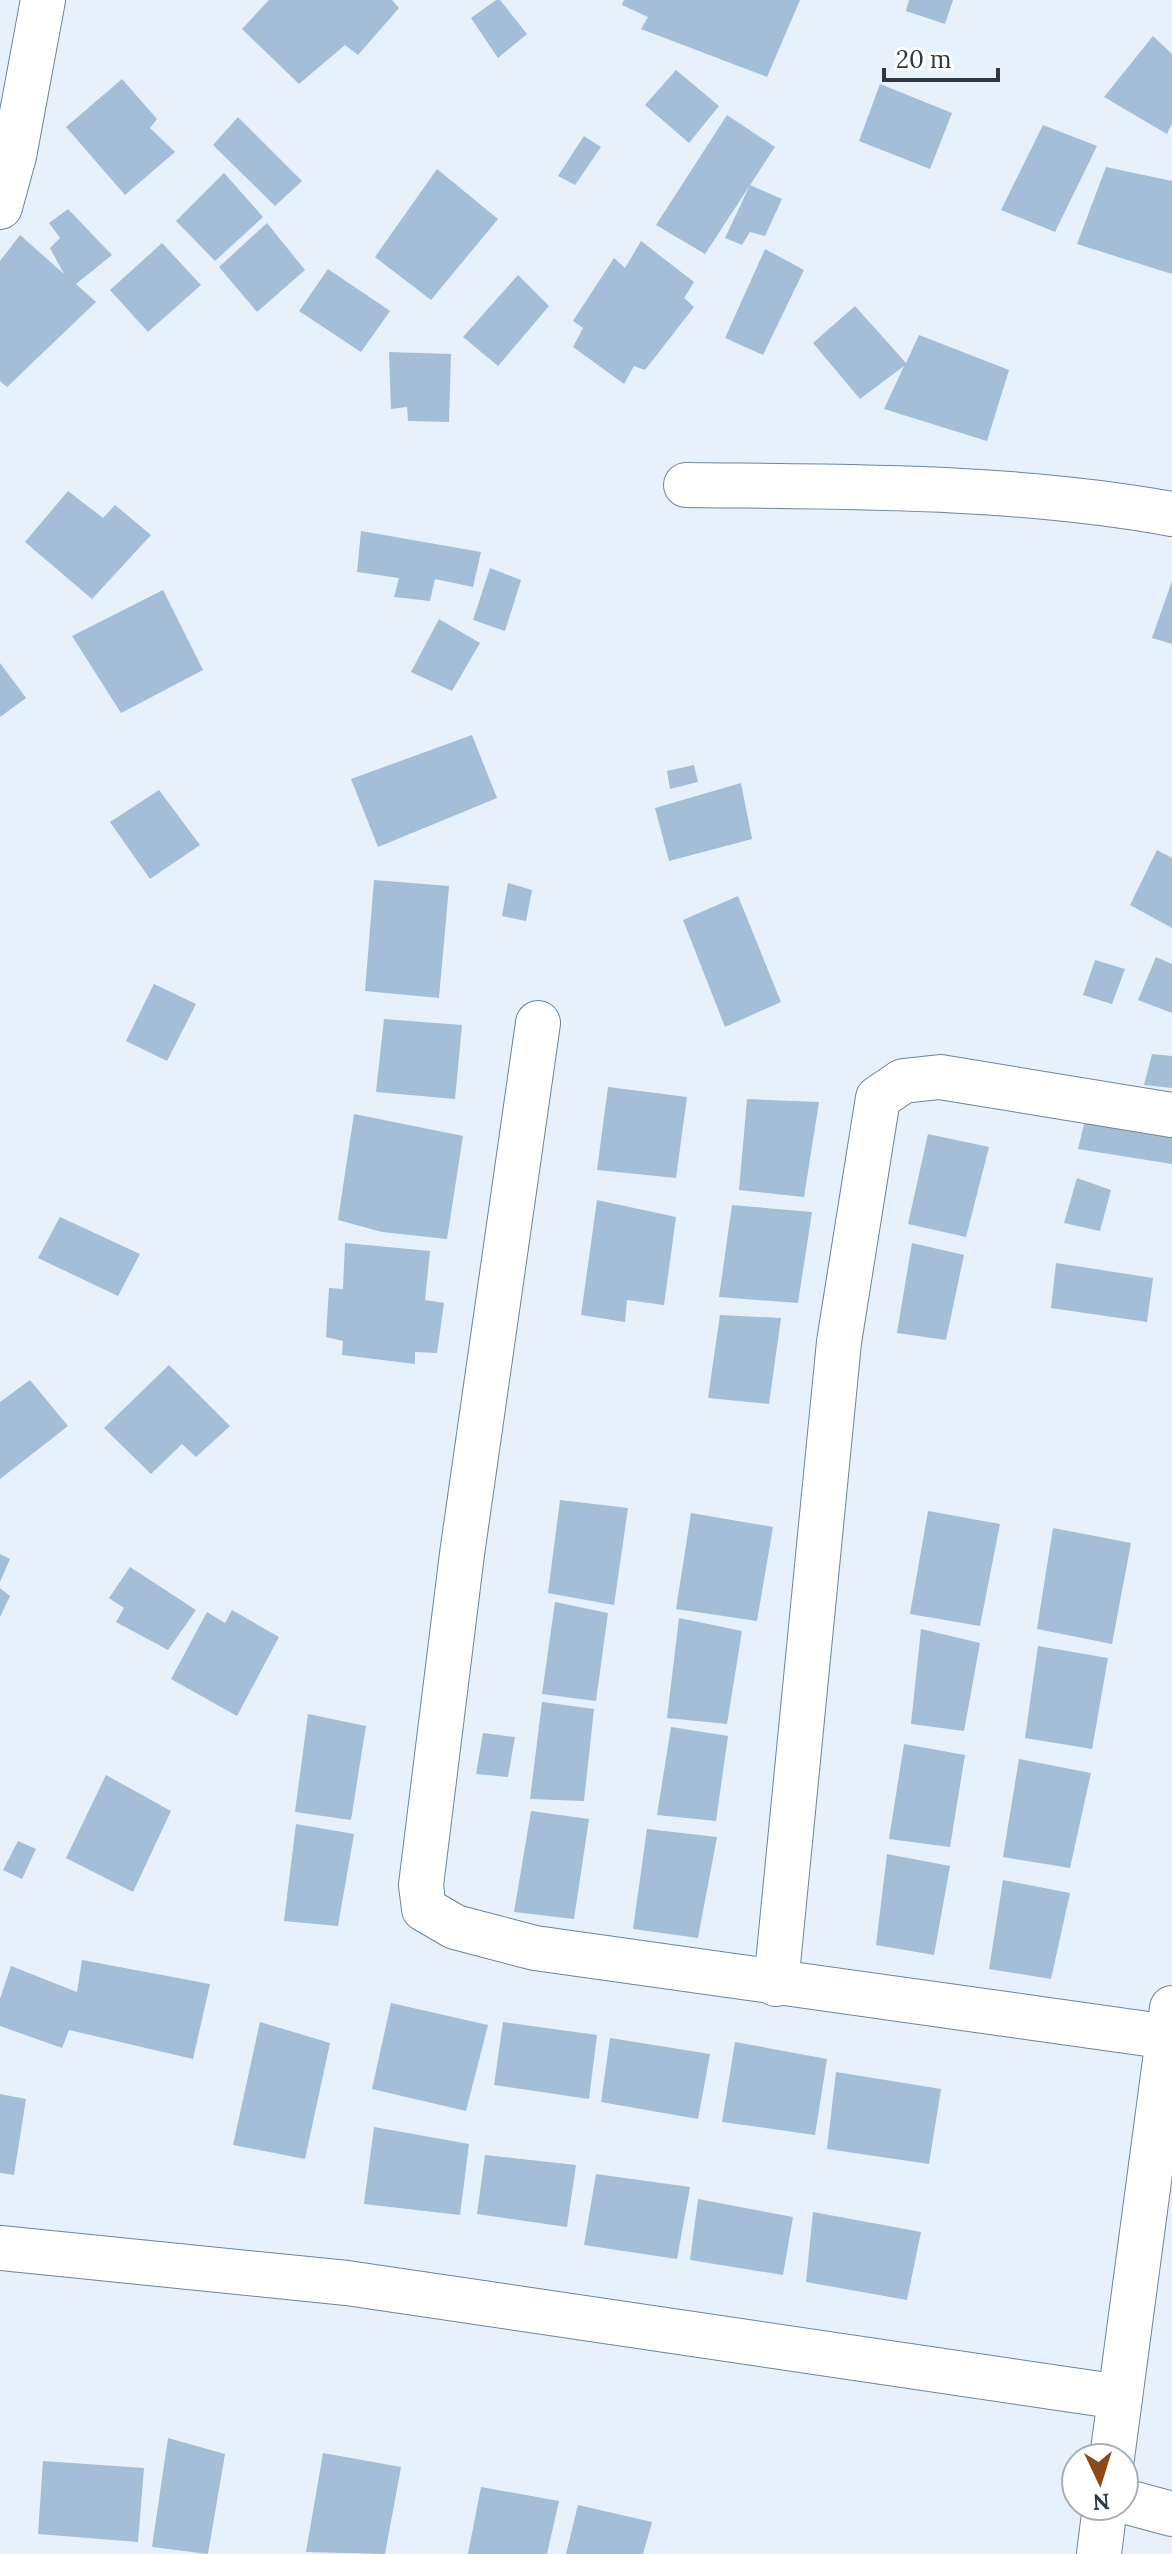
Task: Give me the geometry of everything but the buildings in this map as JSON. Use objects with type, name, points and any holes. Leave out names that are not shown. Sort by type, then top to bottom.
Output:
[{"type":"street","points":[[0,207],[14,156],[43,0]]},
{"type":"street","points":[[686,485],[895,488],[1120,504],[1172,514]]},
{"type":"street","points":[[538,1023],[462,1554],[421,1885],[424,1909],[455,1927],[535,1948],[776,1984],[1170,2023],[1114,2442]]},
{"type":"street","points":[[776,1984],[839,1342],[878,1098],[903,1081],[940,1077],[1172,1115]]},
{"type":"street","points":[[0,2248],[347,2283],[1120,2397]]},
{"type":"street","points":[[1140,2505],[1172,2514]]},
{"type":"street","points":[[1099,2554],[1103,2522]]}]
